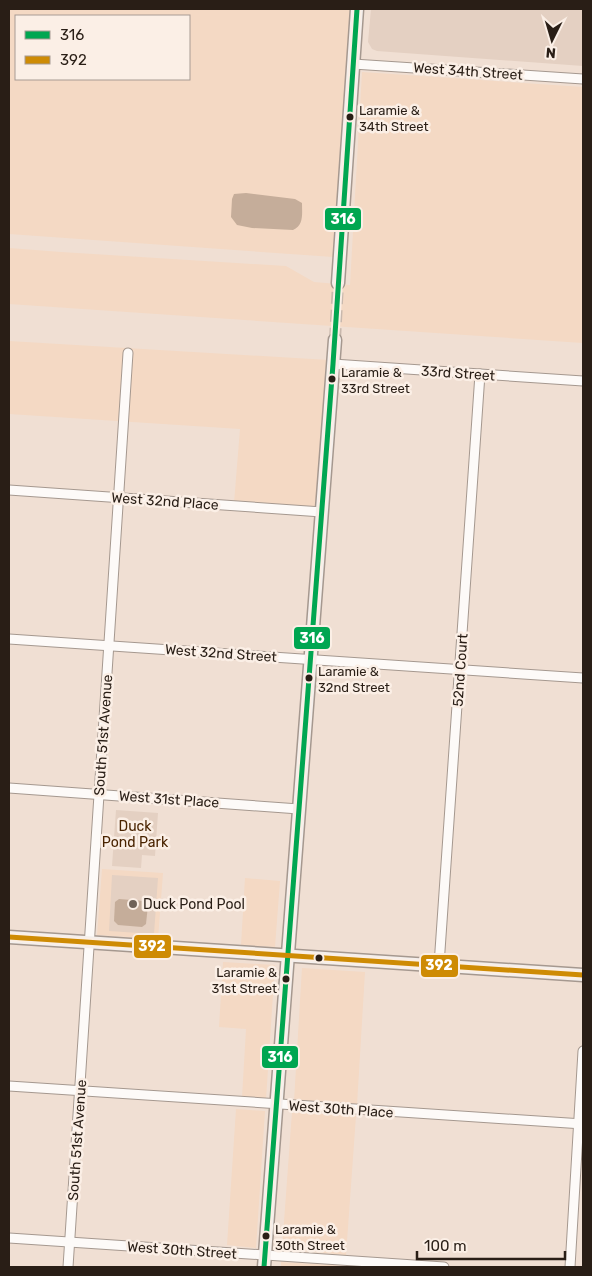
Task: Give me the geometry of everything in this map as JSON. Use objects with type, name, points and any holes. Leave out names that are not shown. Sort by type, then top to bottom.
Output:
[{"type":"main road","points":[[338,283],[357,9]]},
{"type":"main road","points":[[265,1261],[335,340]]},
{"type":"main road","points":[[9,937],[583,975]]},
{"type":"street","name":"West 34th Street","points":[[353,64],[583,79]]},
{"type":"street","name":"South 51st Avenue","points":[[68,1267],[128,353]]},
{"type":"street","name":"33rd Street","points":[[333,364],[583,381]]},
{"type":"street","name":"52nd Court","points":[[439,965],[480,374]]},
{"type":"street","name":"West 32nd Place","points":[[9,490],[322,512]]},
{"type":"street","name":"West 32nd Street","points":[[9,639],[583,678]]},
{"type":"street","name":"West 31st Place","points":[[9,788],[300,809]]},
{"type":"street","points":[[570,1267],[581,1124],[583,1051]]},
{"type":"street","name":"West 30th Place","points":[[9,1086],[581,1124]]},
{"type":"street","name":"West 30th Street","points":[[9,1238],[265,1261],[444,1267]]},
{"type":"shaded area","points":[[9,9],[351,9],[333,257],[9,234]]},
{"type":"shaded area","points":[[362,72],[583,87],[583,343],[9,304],[9,248],[286,266],[314,282],[350,285]]},
{"type":"shaded area","points":[[246,193],[295,199],[302,203],[301,222],[293,230],[252,228],[237,225],[231,217],[232,199],[234,194]]},
{"type":"shaded area","points":[[9,341],[329,360],[319,509],[234,503],[240,429],[9,414]]},
{"type":"shaded area","name":"Duck Pond Pool","points":[[102,869],[163,873],[158,939],[97,935]]},
{"type":"shaded area","points":[[245,878],[280,881],[275,947],[241,945]]},
{"type":"shaded area","points":[[119,899],[144,901],[148,905],[146,924],[142,927],[118,925],[114,921],[115,902]]},
{"type":"shaded area","points":[[223,962],[275,965],[266,1099],[242,1097],[246,1029],[219,1027]]},
{"type":"shaded area","points":[[302,968],[365,972],[357,1105],[294,1101]]},
{"type":"shaded area","points":[[236,1109],[265,1111],[256,1248],[227,1245]]},
{"type":"shaded area","points":[[292,1112],[356,1116],[346,1255],[282,1249]]},
{"type":"shaded area","points":[[281,1262],[345,1266],[345,1267],[281,1267]]},
{"type":"green space","points":[[371,9],[583,9],[583,66],[377,51],[372,49],[368,42]]},
{"type":"green space","name":"Duck Pond Park","points":[[116,810],[158,813],[155,856],[142,855],[141,868],[112,866]]},
{"type":"green space","name":"Duck Pond Pool","points":[[112,875],[158,878],[154,934],[109,931]]},
{"type":"tunnel","points":[[335,340],[338,283]]},
{"type":"transit line","name":"316","points":[[264,1267],[333,364],[357,9]]},
{"type":"transit line","name":"392","points":[[9,937],[583,975]]},
{"type":"place","name":"Laramie & 34th Street","points":[[350,117]]},
{"type":"place","name":"Laramie & 33rd Street","points":[[332,379]]},
{"type":"place","name":"Laramie & 32nd Street","points":[[309,678]]},
{"type":"place","name":"Duck Pond Pool","points":[[133,904]]},
{"type":"place","name":"Laramie & 31st Street","points":[[286,979]]},
{"type":"place","name":"Laramie & 30th Street","points":[[266,1236]]}]
